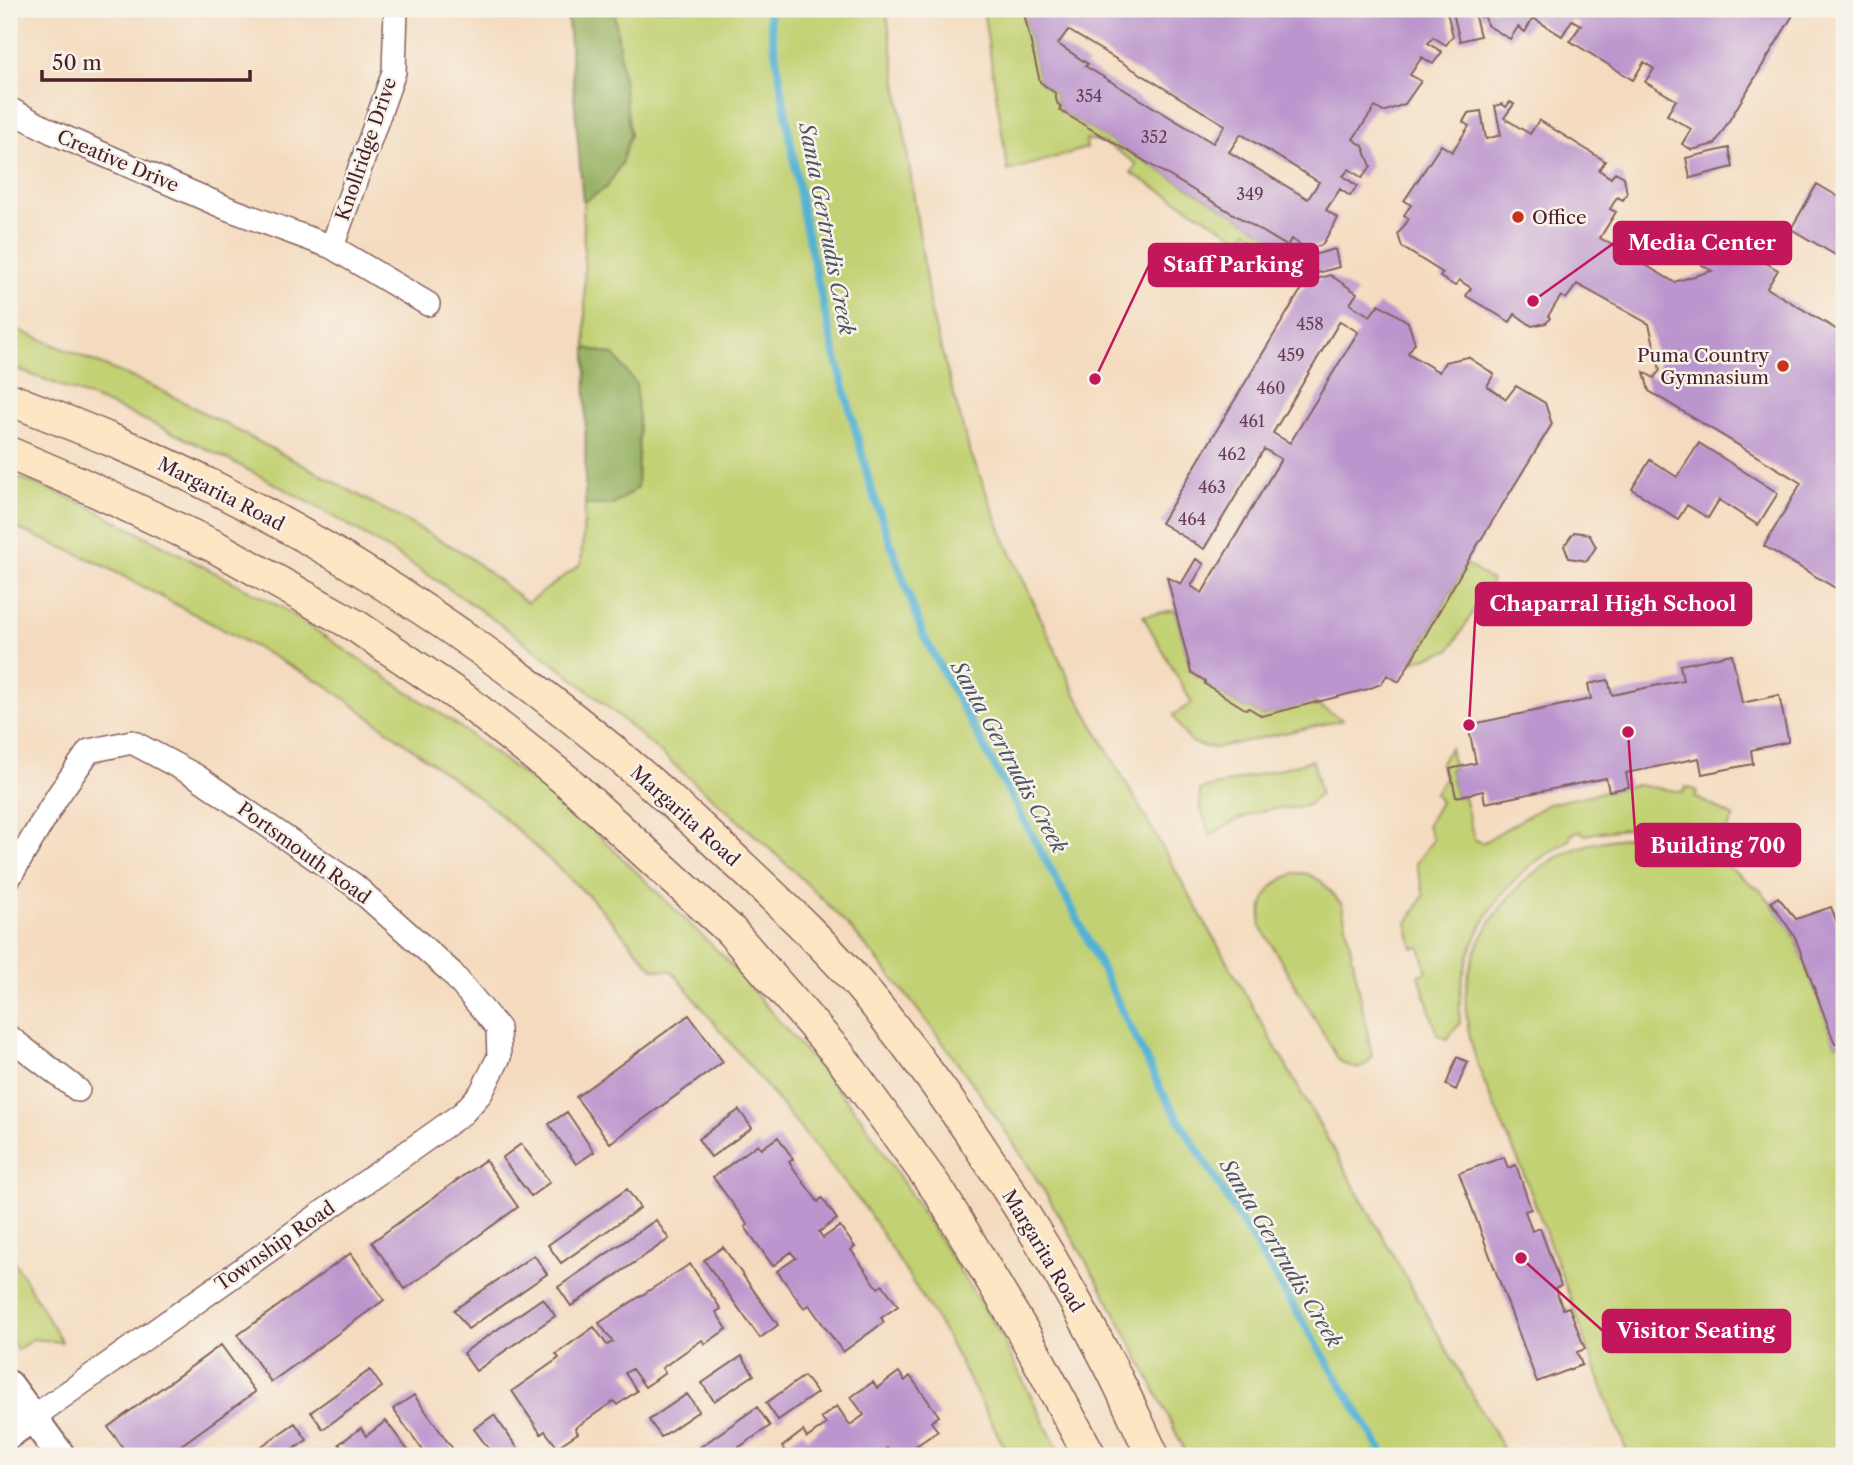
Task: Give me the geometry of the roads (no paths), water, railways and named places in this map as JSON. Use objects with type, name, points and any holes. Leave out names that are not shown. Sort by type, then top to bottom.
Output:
[{"type":"main road","name":"Margarita Road","points":[[9,399],[88,430],[214,487],[323,546],[422,608],[527,684],[675,803],[792,914],[868,996],[937,1085],[1037,1236],[1108,1361],[1153,1456]]},
{"type":"main road","points":[[9,453],[214,546],[356,626],[464,701],[567,781],[730,930],[840,1056],[940,1193],[1026,1337],[1090,1456]]},
{"type":"street","name":"Knollridge Drive","points":[[332,247],[394,72],[396,9]]},
{"type":"street","name":"Creative Drive","points":[[9,110],[52,132],[229,209],[332,247],[428,304]]},
{"type":"street","name":"Portsmouth Road","points":[[9,878],[57,797],[89,751],[132,741],[196,776],[354,885],[451,972],[498,1028],[499,1057]]},
{"type":"street","points":[[9,1037],[78,1090]]},
{"type":"street","name":"Township Road","points":[[32,1418],[463,1113],[481,1093],[499,1057]]},
{"type":"street","points":[[9,1385],[61,1456]]},
{"type":"street","points":[[9,1434],[32,1418]]},
{"type":"waterway","name":"Santa Gertrudis Creek","points":[[768,9],[804,220],[829,331],[871,488],[923,635],[1075,914],[1161,1090],[1385,1456]]},
{"type":"place","name":"Office","points":[[1518,217]]},
{"type":"place","name":"Media Center","points":[[1533,301]]},
{"type":"place","name":"Puma Country Gymnasium","points":[[1783,366]]},
{"type":"place","name":"Staff Parking","points":[[1095,379]]},
{"type":"place","name":"Chaparral High School","points":[[1469,725]]},
{"type":"place","name":"Building 700","points":[[1628,732]]},
{"type":"place","name":"Visitor Seating","points":[[1521,1258]]}]
